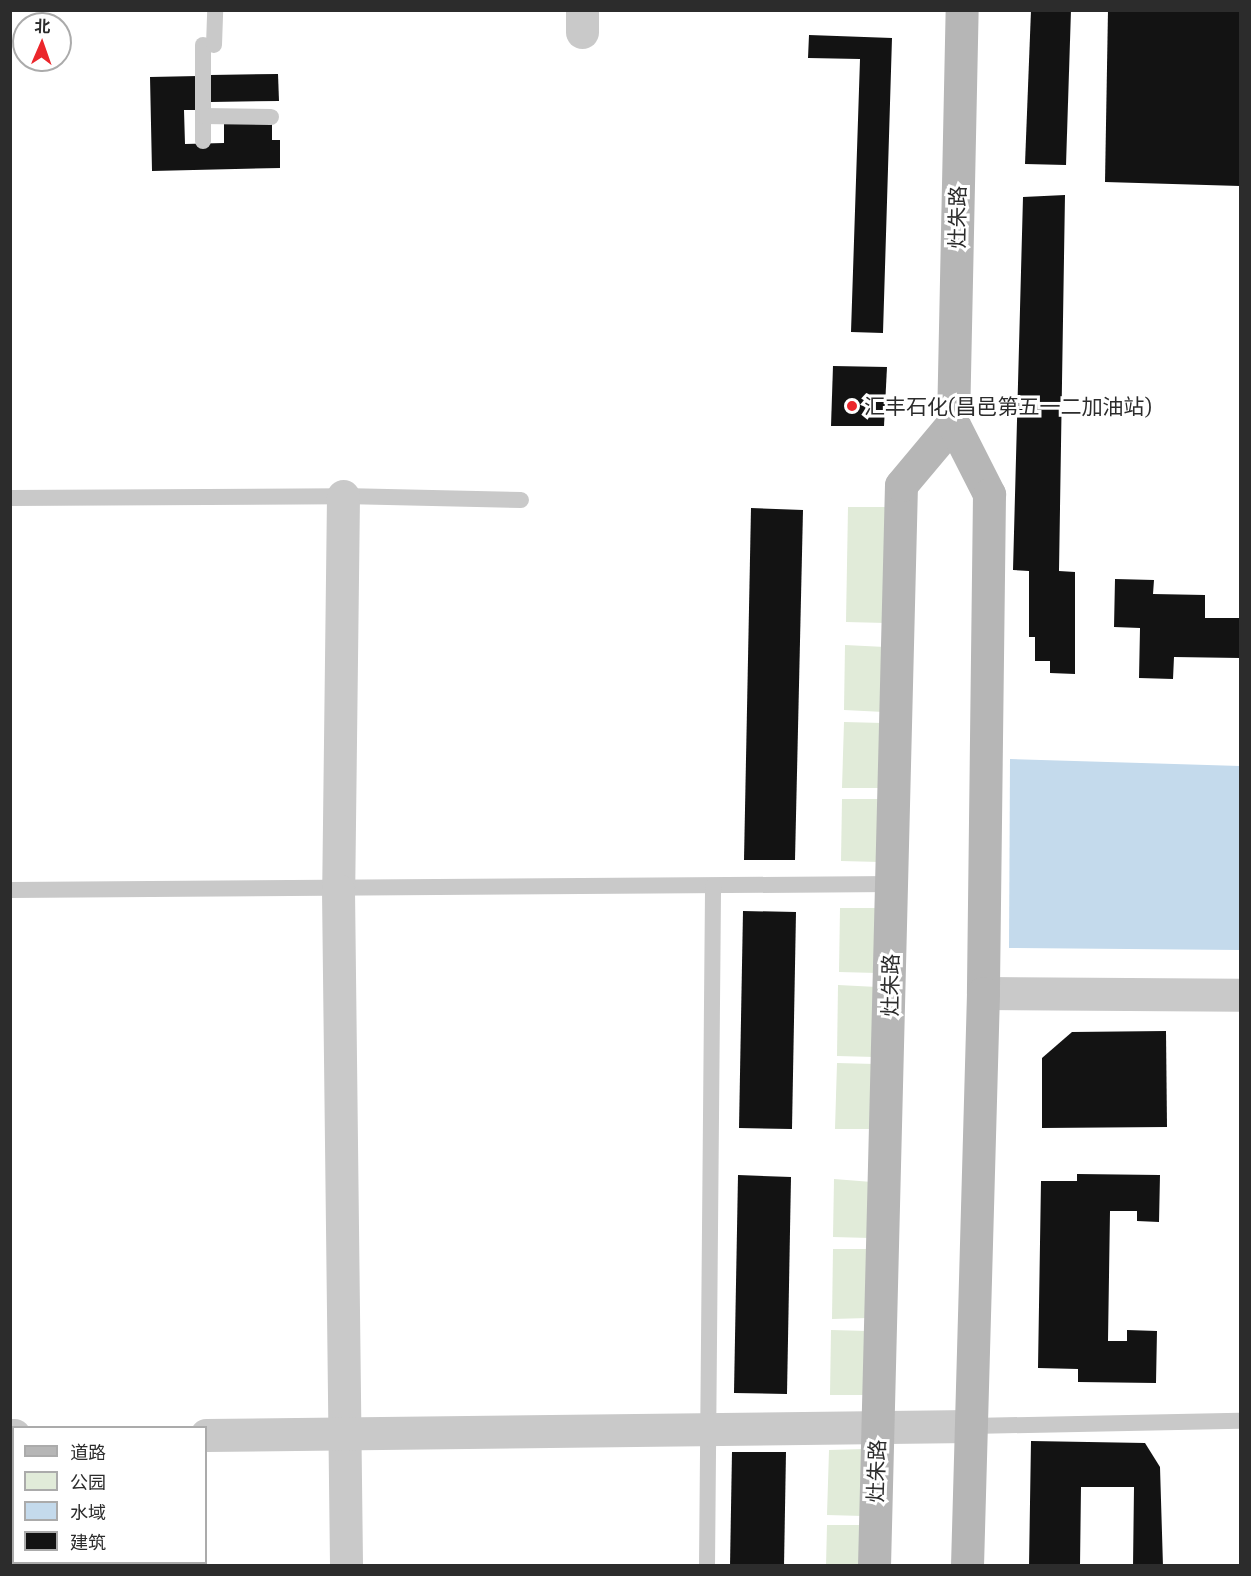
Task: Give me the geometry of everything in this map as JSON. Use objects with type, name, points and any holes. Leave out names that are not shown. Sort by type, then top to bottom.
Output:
[{"type":"main road","name":"灶朱路","points":[[962,10],[953,423],[989,494],[983,993],[967,1566]]},
{"type":"main road","name":"灶朱路","points":[[874,1566],[893,884],[901,485],[953,423]]},
{"type":"street","points":[[343,496],[338,890],[346,1566]]},
{"type":"street","points":[[983,993],[1240,995]]},
{"type":"street","points":[[207,1435],[971,1426]]},
{"type":"lane","points":[[203,141],[209,45],[215,10]]},
{"type":"lane","points":[[203,116],[271,117]]},
{"type":"lane","points":[[10,498],[343,496],[521,500]]},
{"type":"lane","points":[[10,890],[338,890],[893,884]]},
{"type":"lane","points":[[707,1566],[713,886]]},
{"type":"lane","points":[[971,1426],[1240,1421]]},
{"type":"green space","points":[[848,507],[889,507],[886,623],[846,622]]},
{"type":"green space","points":[[845,645],[885,647],[884,712],[844,710]]},
{"type":"green space","points":[[844,722],[883,723],[882,788],[842,788]]},
{"type":"green space","points":[[842,799],[881,799],[880,862],[841,861]]},
{"type":"green space","points":[[840,908],[879,908],[877,973],[839,972]]},
{"type":"green space","points":[[838,985],[877,987],[875,1057],[837,1056]]},
{"type":"green space","points":[[837,1063],[875,1064],[873,1129],[835,1129]]},
{"type":"green space","points":[[834,1179],[872,1182],[870,1238],[833,1237]]},
{"type":"green space","points":[[833,1249],[870,1249],[868,1318],[832,1319]]},
{"type":"green space","points":[[831,1330],[868,1331],[866,1395],[830,1395]]},
{"type":"green space","points":[[865,1449],[863,1516],[827,1515],[829,1450]]},
{"type":"green space","points":[[827,1525],[863,1525],[862,1565],[826,1566]]},
{"type":"water","points":[[1010,759],[1240,766],[1240,950],[1009,948]]},
{"type":"building","points":[[1031,10],[1071,10],[1066,165],[1025,164]]},
{"type":"building","points":[[1108,10],[1240,10],[1240,186],[1105,182]]},
{"type":"building","points":[[809,35],[892,38],[883,333],[851,332],[860,59],[808,58]]},
{"type":"building","points":[[278,74],[279,101],[211,102],[210,75]]},
{"type":"building","points":[[198,76],[198,110],[184,110],[185,144],[224,143],[224,124],[272,123],[272,140],[280,140],[280,168],[152,171],[150,77]]},
{"type":"building","points":[[1065,195],[1059,571],[1075,572],[1075,674],[1050,673],[1050,661],[1035,661],[1035,637],[1029,637],[1029,571],[1013,570],[1023,197]]},
{"type":"building","points":[[833,366],[887,367],[884,426],[831,426]]},
{"type":"building","points":[[751,508],[803,510],[795,860],[744,860]]},
{"type":"building","points":[[1115,579],[1154,580],[1153,594],[1205,595],[1205,618],[1240,618],[1240,658],[1174,657],[1173,679],[1139,678],[1140,628],[1114,627]]},
{"type":"building","points":[[743,911],[796,912],[792,1129],[739,1128]]},
{"type":"building","points":[[1166,1031],[1167,1127],[1042,1128],[1042,1058],[1072,1032]]},
{"type":"building","points":[[1077,1174],[1160,1175],[1159,1222],[1137,1221],[1137,1211],[1110,1211],[1108,1341],[1127,1341],[1127,1330],[1157,1331],[1156,1383],[1078,1382],[1078,1369],[1038,1368],[1041,1181],[1077,1181]]},
{"type":"building","points":[[738,1175],[791,1177],[787,1394],[734,1393]]},
{"type":"building","points":[[1031,1441],[1145,1443],[1160,1467],[1163,1566],[1133,1566],[1134,1487],[1081,1487],[1080,1566],[1029,1566]]},
{"type":"building","points":[[732,1452],[786,1452],[784,1566],[730,1566]]},
{"type":"place","name":"汇丰石化(昌邑第五一二加油站)","points":[[852,406]]}]
